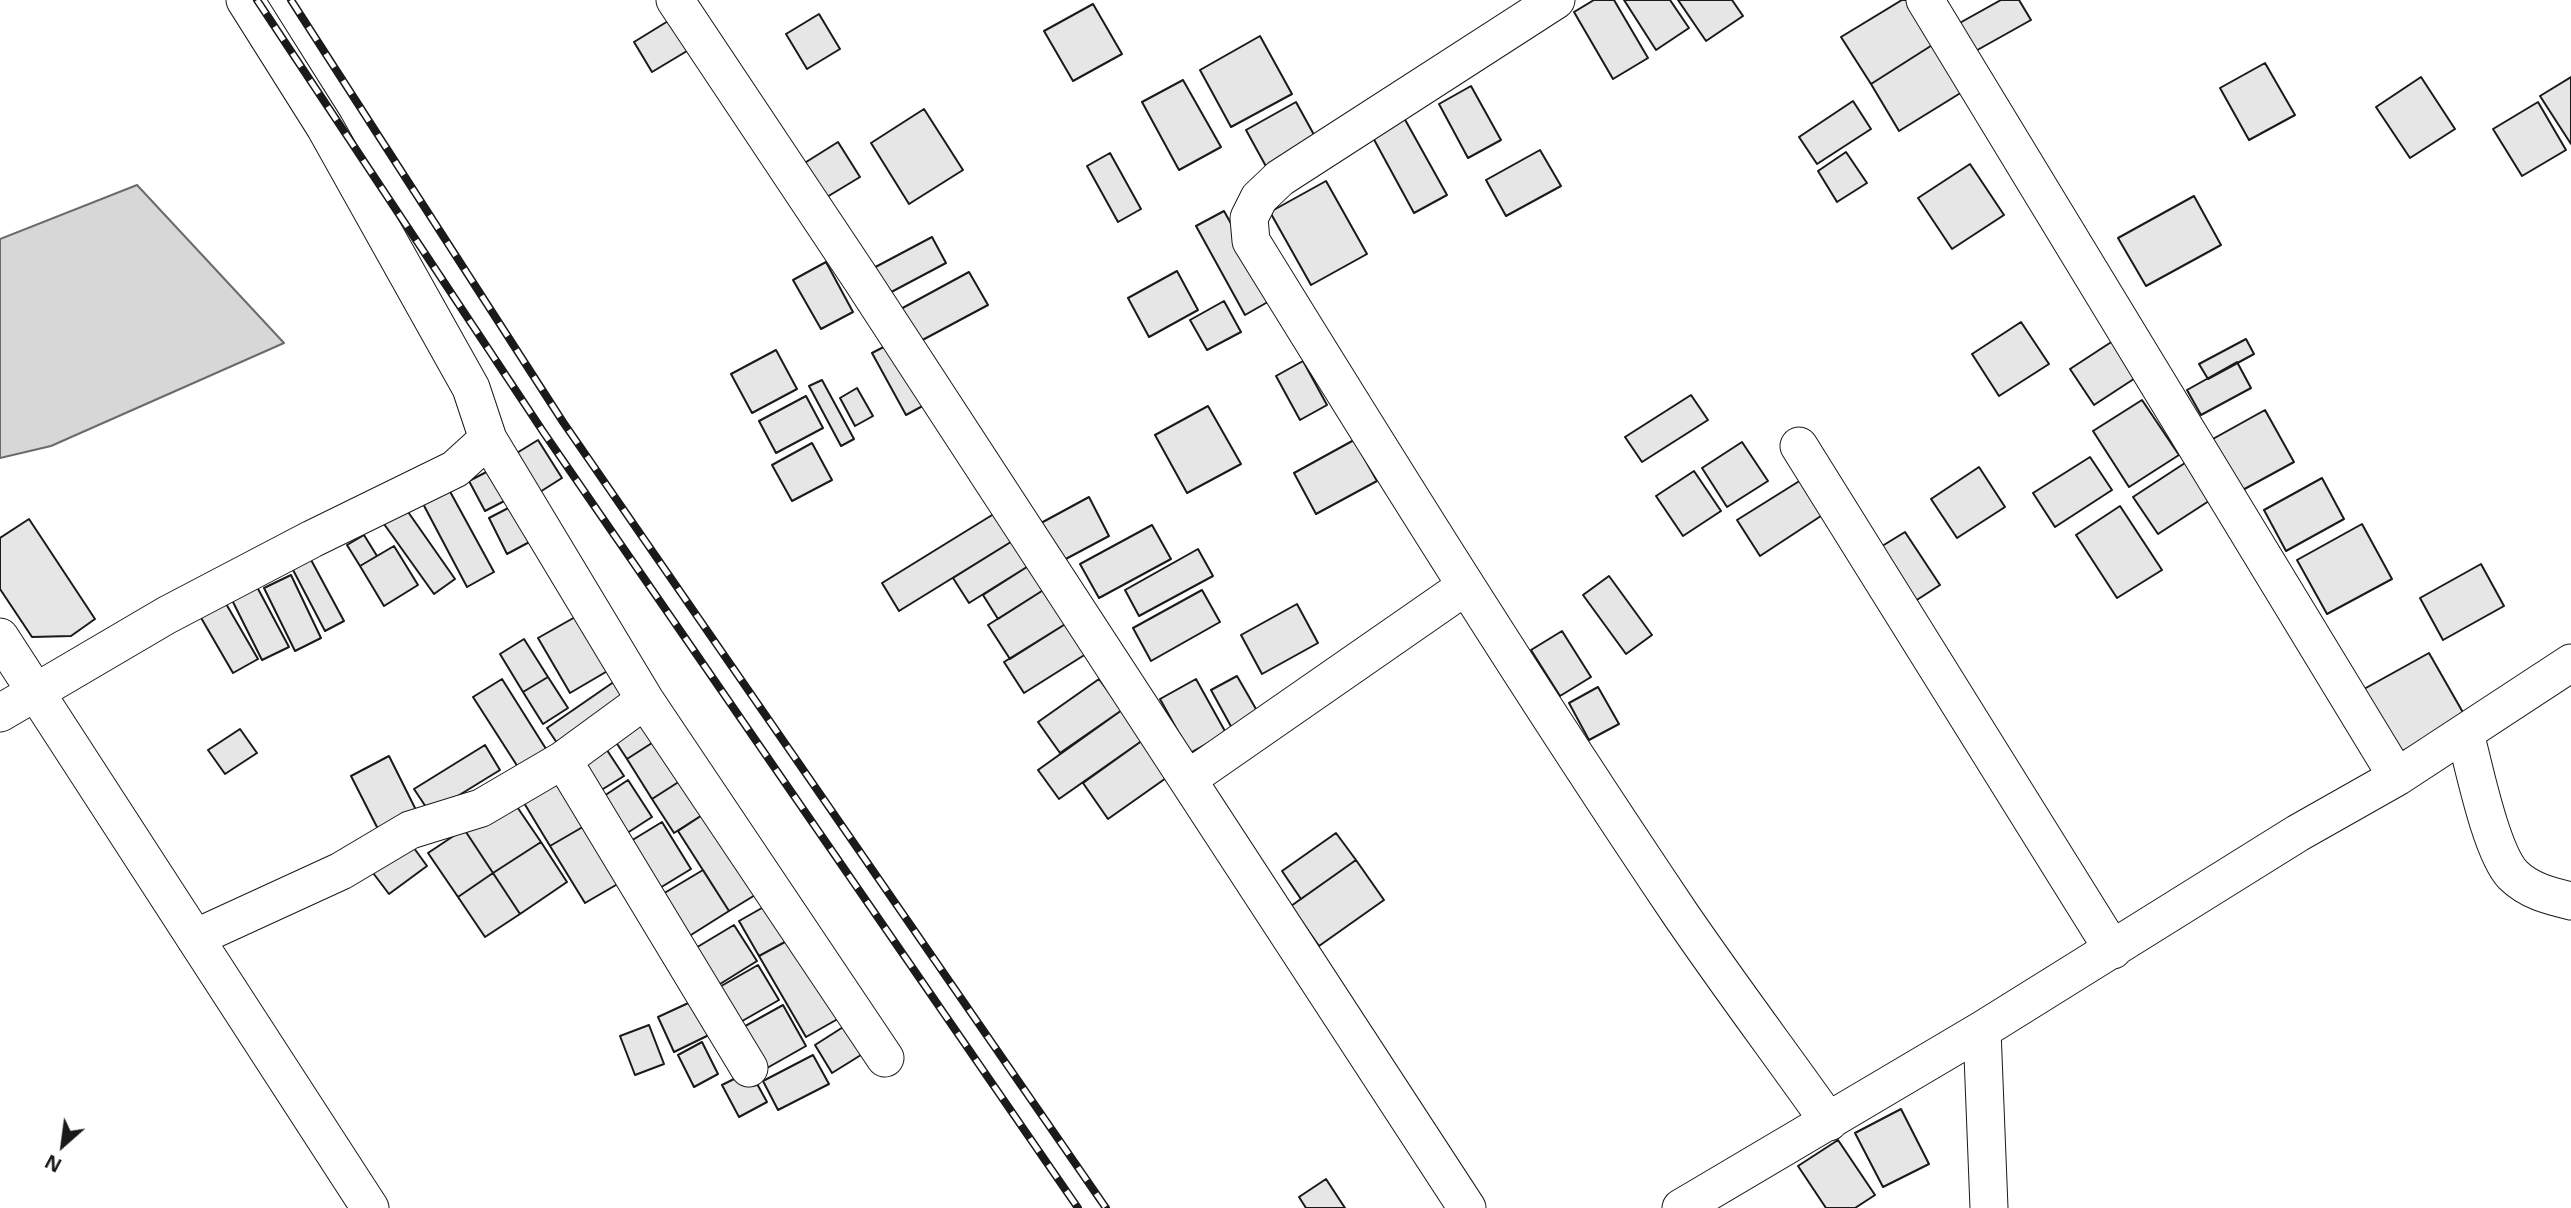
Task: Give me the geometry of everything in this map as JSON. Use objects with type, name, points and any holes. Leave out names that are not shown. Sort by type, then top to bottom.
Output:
[{"type":"street","points":[[245,0],[325,127],[471,388],[488,439],[645,700],[885,1058]]},
{"type":"street","points":[[676,0],[1468,1208]]},
{"type":"street","points":[[1556,0],[1280,178],[1259,198],[1249,218],[1251,241],[1466,586],[1683,917],[1829,1122]]},
{"type":"street","points":[[1925,0],[2397,777]]},
{"type":"street","points":[[0,713],[167,615],[312,539],[456,469],[488,439]]},
{"type":"street","points":[[1799,446],[2113,950]]},
{"type":"street","points":[[1188,779],[1466,586]]},
{"type":"street","points":[[0,637],[370,1208]]},
{"type":"street","points":[[1700,1204],[2298,833],[2397,777],[2571,663]]},
{"type":"street","points":[[195,938],[341,871],[410,830],[481,808],[563,760],[645,700]]},
{"type":"street","points":[[2465,733],[2496,848],[2513,874],[2541,894],[2571,901]]},
{"type":"street","points":[[563,760],[749,1068]]},
{"type":"street","points":[[1982,1030],[1989,1208]]},
{"type":"shaded area","points":[[137,185],[284,343],[51,446],[0,458],[0,239]]},
{"type":"building","points":[[1594,0],[1614,0],[1648,58],[1613,79],[1574,12]]},
{"type":"building","points":[[1624,0],[1670,0],[1689,28],[1656,50]]},
{"type":"building","points":[[1678,0],[1732,0],[1743,16],[1706,41]]},
{"type":"building","points":[[1902,0],[1911,0],[1937,42],[1871,84],[1841,37]]},
{"type":"building","points":[[2001,0],[2019,0],[2031,20],[1972,53],[1956,25]]},
{"type":"building","points":[[1093,4],[1122,54],[1073,81],[1044,31]]},
{"type":"building","points":[[819,14],[840,49],[807,69],[786,34]]},
{"type":"building","points":[[673,18],[692,48],[652,72],[634,42]]},
{"type":"building","points":[[1260,36],[1292,94],[1231,127],[1200,70]]},
{"type":"building","points":[[1937,42],[1967,89],[1899,131],[1871,84]]},
{"type":"building","points":[[2265,63],[2295,115],[2249,140],[2220,88]]},
{"type":"building","points":[[2421,77],[2455,129],[2410,158],[2376,107]]},
{"type":"building","points":[[2571,77],[2571,144],[2540,96]]},
{"type":"building","points":[[1183,80],[1221,147],[1179,170],[1142,102]]},
{"type":"building","points":[[1471,86],[1501,140],[1468,158],[1439,104]]},
{"type":"building","points":[[1853,101],[1871,129],[1817,164],[1799,137]]},
{"type":"building","points":[[1296,102],[1318,142],[1268,170],[1246,130]]},
{"type":"building","points":[[2538,102],[2566,150],[2522,176],[2493,129]]},
{"type":"building","points":[[924,109],[963,170],[909,204],[871,143]]},
{"type":"building","points":[[1403,116],[1447,195],[1414,213],[1371,134]]},
{"type":"building","points":[[838,142],[860,177],[817,203],[795,169]]},
{"type":"building","points":[[1540,150],[1561,186],[1506,216],[1486,180]]},
{"type":"building","points":[[1846,152],[1867,183],[1837,202],[1818,171]]},
{"type":"building","points":[[1110,153],[1141,209],[1118,222],[1087,166]]},
{"type":"building","points":[[1970,164],[2004,215],[1952,249],[1918,198]]},
{"type":"building","points":[[1326,181],[1367,254],[1311,285],[1270,212]]},
{"type":"building","points":[[2194,196],[2221,245],[2146,286],[2118,238]]},
{"type":"building","points":[[1224,211],[1273,299],[1245,315],[1196,226]]},
{"type":"building","points":[[932,237],[946,263],[880,298],[866,272]]},
{"type":"building","points":[[826,262],[853,312],[821,329],[793,280]]},
{"type":"building","points":[[1177,271],[1198,310],[1149,337],[1128,298]]},
{"type":"building","points":[[969,272],[988,305],[915,344],[897,311]]},
{"type":"building","points":[[1224,301],[1241,332],[1207,350],[1190,320]]},
{"type":"building","points":[[2021,322],[2049,364],[1999,396],[1972,354]]},
{"type":"building","points":[[2122,335],[2146,371],[2094,405],[2070,369]]},
{"type":"building","points":[[2246,339],[2254,354],[2208,379],[2199,364]]},
{"type":"building","points":[[897,340],[930,402],[906,415],[872,353]]},
{"type":"building","points":[[776,350],[797,389],[752,413],[731,374]]},
{"type":"building","points":[[1303,361],[1327,405],[1300,420],[1276,376]]},
{"type":"building","points":[[2237,362],[2251,388],[2201,415],[2187,390]]},
{"type":"building","points":[[822,380],[854,439],[841,446],[809,386]]},
{"type":"building","points":[[857,388],[873,416],[855,426],[840,398]]},
{"type":"building","points":[[1691,395],[1708,420],[1642,462],[1625,437]]},
{"type":"building","points":[[806,396],[823,428],[776,453],[759,421]]},
{"type":"building","points":[[2142,400],[2179,455],[2129,487],[2093,431]]},
{"type":"building","points":[[1208,406],[1241,464],[1187,493],[1155,435]]},
{"type":"building","points":[[2265,410],[2294,462],[2239,492],[2211,440]]},
{"type":"building","points":[[538,440],[562,478],[532,497],[507,459]]},
{"type":"building","points":[[1354,440],[1377,481],[1316,514],[1294,473]]},
{"type":"building","points":[[1742,442],[1768,481],[1727,507],[1702,468]]},
{"type":"building","points":[[812,443],[832,480],[792,501],[772,465]]},
{"type":"building","points":[[2090,457],[2112,490],[2055,527],[2033,493]]},
{"type":"building","points":[[2188,461],[2212,499],[2158,534],[2133,497]]},
{"type":"building","points":[[498,466],[514,496],[485,511],[469,481]]},
{"type":"building","points":[[1979,467],[2005,507],[1957,538],[1931,499]]},
{"type":"building","points":[[1694,471],[1721,511],[1683,536],[1656,496]]},
{"type":"building","points":[[2322,478],[2344,519],[2286,551],[2264,510]]},
{"type":"building","points":[[1801,480],[1824,514],[1760,556],[1737,520]]},
{"type":"building","points":[[447,486],[494,572],[467,587],[421,500]]},
{"type":"building","points":[[1089,497],[1109,536],[1062,561],[1041,523]]},
{"type":"building","points":[[516,504],[535,539],[507,554],[489,518]]},
{"type":"building","points":[[2120,506],[2162,570],[2117,598],[2076,535]]},
{"type":"building","points":[[406,509],[455,579],[434,594],[384,524]]},
{"type":"building","points":[[997,512],[1014,540],[899,611],[882,583]]},
{"type":"building","points":[[29,519],[95,619],[71,636],[32,637],[0,589],[0,538]]},
{"type":"building","points":[[2362,524],[2392,579],[2327,614],[2297,560]]},
{"type":"building","points":[[1152,525],[1171,559],[1099,598],[1080,564]]},
{"type":"building","points":[[1905,532],[1940,585],[1909,605],[1874,551]]},
{"type":"building","points":[[364,535],[377,556],[360,566],[347,545]]},
{"type":"building","points":[[1014,540],[1030,565],[969,603],[953,578]]},
{"type":"building","points":[[394,546],[418,585],[384,606],[360,566]]},
{"type":"building","points":[[1198,549],[1213,576],[1139,616],[1125,590]]},
{"type":"building","points":[[310,558],[344,621],[325,631],[292,568]]},
{"type":"building","points":[[2481,564],[2504,606],[2443,640],[2420,598]]},
{"type":"building","points":[[1030,565],[1045,589],[998,619],[983,595]]},
{"type":"building","points":[[291,575],[321,638],[295,651],[264,588]]},
{"type":"building","points":[[1609,576],[1652,635],[1626,654],[1583,595]]},
{"type":"building","points":[[256,585],[289,647],[262,660],[231,598]]},
{"type":"building","points":[[1045,589],[1067,623],[1010,659],[988,625]]},
{"type":"building","points":[[1202,590],[1220,622],[1151,661],[1133,628]]},
{"type":"building","points":[[225,602],[258,659],[233,673],[200,616]]},
{"type":"building","points":[[1297,604],[1318,643],[1262,674],[1241,635]]},
{"type":"building","points":[[584,612],[616,666],[570,693],[538,638]]},
{"type":"building","points":[[1067,623],[1086,654],[1024,693],[1004,662]]},
{"type":"building","points":[[1562,631],[1591,677],[1560,696],[1531,650]]},
{"type":"building","points":[[524,639],[548,677],[523,692],[500,654]]},
{"type":"building","points":[[2429,653],[2465,716],[2399,753],[2364,689]]},
{"type":"building","points":[[1237,676],[1260,716],[1233,730],[1211,690]]},
{"type":"building","points":[[548,677],[568,708],[543,724],[523,692]]},
{"type":"building","points":[[502,679],[553,760],[525,778],[473,697]]},
{"type":"building","points":[[618,679],[633,700],[561,749],[547,728]]},
{"type":"building","points":[[1099,679],[1122,710],[1060,753],[1038,722]]},
{"type":"building","points":[[1196,679],[1226,733],[1190,753],[1160,699]]},
{"type":"building","points":[[1598,687],[1619,724],[1589,740],[1569,703]]},
{"type":"building","points":[[647,705],[666,734],[627,759],[608,730]]},
{"type":"building","points":[[1122,710],[1143,740],[1059,799],[1038,770]]},
{"type":"building","points":[[240,729],[257,753],[225,774],[208,750]]},
{"type":"building","points":[[666,734],[691,774],[652,799],[627,759]]},
{"type":"building","points":[[599,738],[624,776],[595,794],[570,756]]},
{"type":"building","points":[[1143,740],[1169,776],[1108,819],[1083,783]]},
{"type":"building","points":[[485,745],[500,770],[430,813],[414,789]]},
{"type":"building","points":[[389,756],[418,814],[380,833],[351,776]]},
{"type":"building","points":[[561,768],[593,821],[550,846],[518,793]]},
{"type":"building","points":[[691,774],[713,808],[674,833],[652,799]]},
{"type":"building","points":[[628,780],[652,817],[621,837],[598,800]]},
{"type":"building","points":[[511,798],[541,842],[493,873],[464,829]]},
{"type":"building","points":[[713,808],[765,889],[729,911],[678,831]]},
{"type":"building","points":[[593,821],[628,878],[585,903],[550,846]]},
{"type":"building","points":[[662,822],[691,869],[650,894],[621,847]]},
{"type":"building","points":[[464,829],[493,873],[458,897],[428,853]]},
{"type":"building","points":[[1336,833],[1356,860],[1301,899],[1282,871]]},
{"type":"building","points":[[406,837],[427,866],[389,894],[367,865]]},
{"type":"building","points":[[541,842],[567,882],[520,914],[493,873]]},
{"type":"building","points":[[1356,860],[1384,900],[1319,946],[1291,906]]},
{"type":"building","points":[[703,870],[729,911],[683,940],[656,898]]},
{"type":"building","points":[[493,873],[520,914],[485,937],[458,897]]},
{"type":"building","points":[[776,900],[796,936],[759,956],[739,921]]},
{"type":"building","points":[[734,925],[757,961],[712,989],[689,952]]},
{"type":"building","points":[[796,936],[843,1016],[806,1037],[759,956]]},
{"type":"building","points":[[758,965],[779,1000],[737,1024],[716,989]]},
{"type":"building","points":[[697,999],[713,1033],[674,1052],[658,1017]]},
{"type":"building","points":[[783,1005],[806,1046],[760,1072],[736,1031]]},
{"type":"building","points":[[851,1022],[869,1050],[832,1073],[815,1045]]},
{"type":"building","points":[[649,1025],[664,1064],[635,1075],[620,1036]]},
{"type":"building","points":[[702,1042],[718,1074],[694,1087],[678,1055]]},
{"type":"building","points":[[813,1055],[829,1084],[778,1110],[763,1081]]},
{"type":"building","points":[[750,1071],[767,1102],[739,1117],[722,1085]]},
{"type":"building","points":[[1901,1109],[1929,1164],[1883,1187],[1855,1133]]},
{"type":"building","points":[[1838,1140],[1875,1195],[1855,1208],[1826,1208],[1798,1166]]},
{"type":"building","points":[[1326,1179],[1345,1208],[1306,1208],[1299,1197]]},
{"type":"railway","points":[[257,0],[544,433],[1078,1208]]},
{"type":"railway","points":[[291,0],[563,422],[1106,1208]]}]
